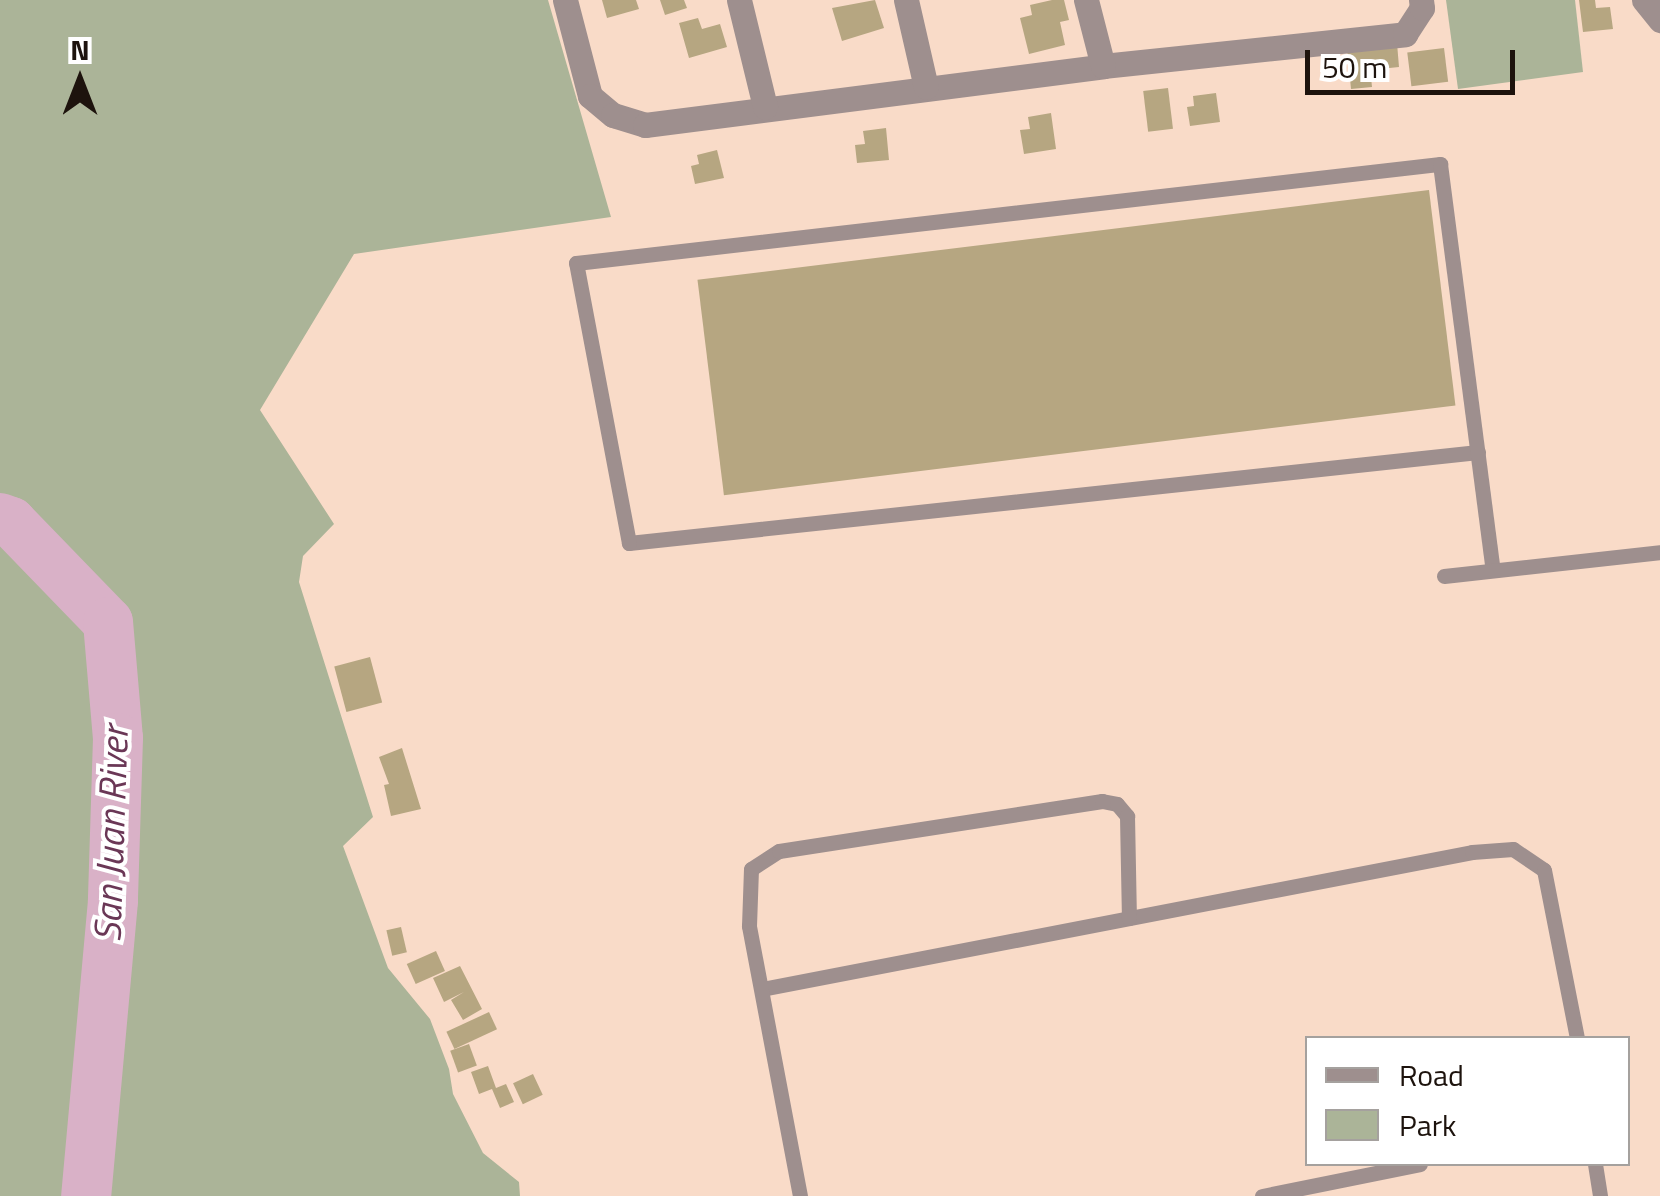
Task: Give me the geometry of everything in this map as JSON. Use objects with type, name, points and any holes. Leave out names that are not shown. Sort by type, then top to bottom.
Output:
[{"type":"street","points":[[565,0],[590,96],[613,116],[645,125],[926,87],[1405,34],[1422,8],[1421,0]]},
{"type":"street","points":[[739,0],[765,107]]},
{"type":"street","points":[[906,0],[926,87]]},
{"type":"street","points":[[1086,0],[1103,66]]},
{"type":"street","points":[[1644,0],[1660,20]]},
{"type":"lane","points":[[1478,452],[629,543],[576,263],[1440,164],[1478,452],[1493,570]]},
{"type":"lane","points":[[1444,576],[1660,552]]},
{"type":"lane","points":[[800,1196],[750,926],[751,870],[779,851],[1102,801],[1117,804],[1127,816],[1128,918]]},
{"type":"lane","points":[[762,989],[1472,852],[1512,848],[1544,870],[1577,1036]]},
{"type":"lane","points":[[1262,1196],[1410,1166]]},
{"type":"lane","points":[[1595,1166],[1600,1196]]},
{"type":"green space","points":[[0,0],[548,0],[611,217],[354,254],[260,410],[334,524],[303,556],[299,582],[373,817],[343,846],[388,968],[430,1019],[449,1069],[453,1094],[483,1153],[519,1182],[520,1196],[0,1196]]},
{"type":"green space","points":[[1446,0],[1575,0],[1583,72],[1458,89]]},
{"type":"building","points":[[602,0],[636,0],[639,9],[607,18]]},
{"type":"building","points":[[660,0],[684,0],[687,8],[665,15]]},
{"type":"building","points":[[875,0],[884,28],[842,41],[832,8]]},
{"type":"building","points":[[1064,0],[1069,20],[1060,22],[1065,45],[1029,54],[1020,18],[1032,15],[1030,5]]},
{"type":"building","points":[[1579,0],[1595,0],[1596,8],[1610,7],[1613,29],[1583,32]]},
{"type":"building","points":[[698,18],[702,29],[720,24],[727,47],[689,58],[679,23]]},
{"type":"building","points":[[1397,43],[1399,67],[1380,69],[1380,76],[1371,77],[1372,87],[1351,89],[1347,48]]},
{"type":"building","points":[[1444,48],[1448,82],[1411,86],[1407,53]]},
{"type":"building","points":[[1168,88],[1173,129],[1148,132],[1143,91]]},
{"type":"building","points":[[1216,93],[1220,122],[1190,126],[1187,107],[1194,106],[1193,96]]},
{"type":"building","points":[[1051,113],[1056,149],[1024,154],[1020,130],[1030,129],[1028,117]]},
{"type":"building","points":[[886,128],[889,160],[857,163],[855,145],[865,144],[863,131]]},
{"type":"building","points":[[717,150],[724,178],[695,184],[691,166],[699,164],[697,155]]},
{"type":"building","points":[[1429,190],[1455,405],[724,495],[697,280]]},
{"type":"building","points":[[370,657],[382,702],[346,712],[334,667]]},
{"type":"building","points":[[402,748],[421,809],[391,816],[384,785],[389,784],[379,757]]},
{"type":"building","points":[[401,927],[407,952],[392,956],[386,930]]},
{"type":"building","points":[[436,951],[445,971],[416,984],[407,964]]},
{"type":"building","points":[[460,966],[482,1009],[463,1020],[451,1000],[464,992],[444,1002],[433,978]]},
{"type":"building","points":[[489,1012],[497,1029],[454,1049],[446,1032]]},
{"type":"building","points":[[469,1044],[477,1066],[458,1072],[450,1051]]},
{"type":"building","points":[[488,1066],[496,1088],[506,1084],[514,1102],[500,1108],[492,1089],[479,1094],[471,1072]]},
{"type":"building","points":[[533,1074],[543,1095],[523,1104],[513,1083]]},
{"type":"waterway","name":"San Juan River","points":[[0,518],[11,522],[108,622],[118,738],[113,901],[86,1196]]}]
